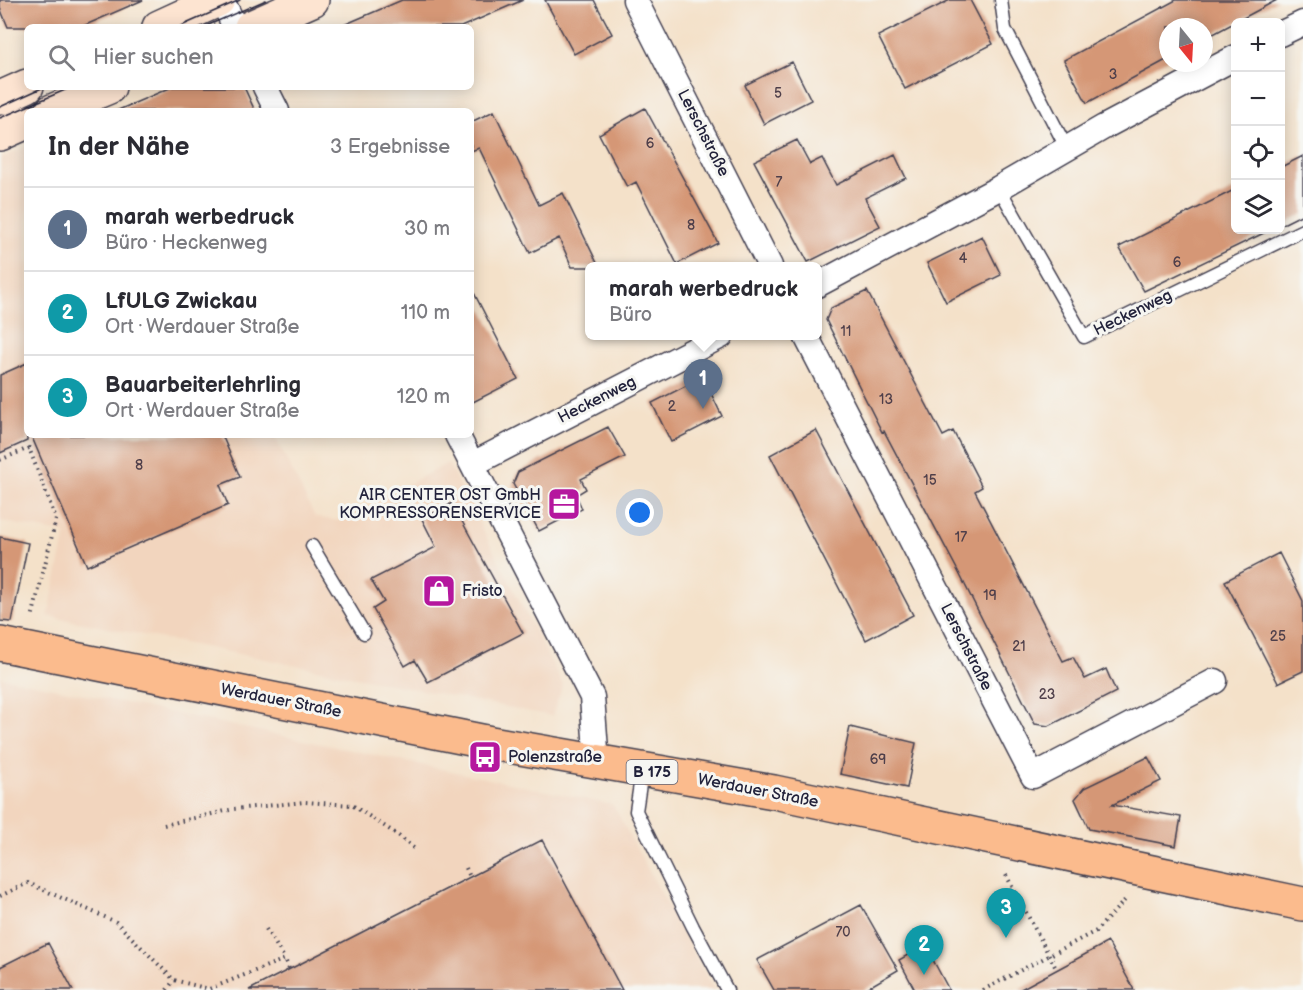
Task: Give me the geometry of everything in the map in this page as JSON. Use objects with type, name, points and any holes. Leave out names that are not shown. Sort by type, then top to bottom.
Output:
[{"type":"main road","points":[[166,24],[220,0]]},
{"type":"main road","points":[[258,24],[312,0]]},
{"type":"main road","points":[[0,98],[24,87]]},
{"type":"main road","points":[[59,108],[102,90]]},
{"type":"main road","points":[[0,134],[24,123]]},
{"type":"main road","name":"Werdauer Straße","points":[[12,646],[480,741],[774,792],[1303,904]]},
{"type":"street","points":[[220,0],[233,24]]},
{"type":"street","name":"Lerschstraße","points":[[635,0],[767,262]]},
{"type":"street","points":[[1285,32],[1303,23]]},
{"type":"street","points":[[822,282],[999,188],[1196,76],[1231,59]]},
{"type":"street","points":[[266,90],[276,108]]},
{"type":"street","name":"Heckenweg","points":[[473,464],[713,340]]},
{"type":"street","name":"Lerschstraße","points":[[808,340],[1033,776],[1215,681]]},
{"type":"street","points":[[459,438],[592,697],[597,763]]},
{"type":"lane","points":[[1001,0],[1005,29],[1067,149]]},
{"type":"lane","name":"Heckenweg","points":[[999,188],[1084,337],[1303,230]]},
{"type":"lane","points":[[312,546],[364,633]]},
{"type":"lane","points":[[642,770],[636,811],[693,927],[728,990]]},
{"type":"path","points":[[0,460],[29,448],[56,519],[12,646]]},
{"type":"path","points":[[164,825],[234,809],[305,802],[352,805],[398,835],[417,851]]},
{"type":"path","points":[[994,839],[1008,879],[1057,970]]},
{"type":"path","points":[[466,868],[470,877]]},
{"type":"path","points":[[983,990],[1096,931],[1155,874]]},
{"type":"path","points":[[0,896],[28,883],[116,922],[174,980],[209,989],[285,959]]},
{"type":"path","points":[[266,929],[289,969]]},
{"type":"path","points":[[167,990],[174,980]]},
{"type":"shaded area","points":[[24,148],[24,438],[276,438],[315,517],[340,521],[448,463],[563,685],[552,716],[48,616],[66,534],[0,521],[0,158]]},
{"type":"shaded area","points":[[0,677],[613,805],[714,990],[0,990]]},
{"type":"building","points":[[0,0],[143,0],[88,24],[24,24],[24,27],[8,27],[0,8]]},
{"type":"building","points":[[402,0],[523,0],[468,24],[346,24]]},
{"type":"building","points":[[545,0],[594,0],[612,34],[574,54]]},
{"type":"building","points":[[950,0],[970,0],[993,44],[905,89],[878,36]]},
{"type":"building","points":[[1176,0],[1277,0],[1243,18],[1231,18],[1231,25],[1213,34],[1213,18],[1159,18],[1159,64],[1087,103],[1064,60]]},
{"type":"building","points":[[792,62],[811,100],[764,124],[745,85]]},
{"type":"building","points":[[165,90],[245,90],[254,108],[123,108]]},
{"type":"building","points":[[645,108],[718,243],[681,262],[676,262],[636,182],[627,187],[599,134]]},
{"type":"building","points":[[494,111],[539,205],[563,193],[597,262],[585,262],[585,267],[572,267],[559,238],[530,253],[479,148],[474,150],[474,121]]},
{"type":"building","points":[[797,140],[810,164],[822,158],[836,185],[895,155],[906,178],[865,198],[880,226],[808,262],[754,161]]},
{"type":"building","points":[[1303,156],[1303,214],[1285,223],[1285,180],[1285,165]]},
{"type":"building","points":[[1231,191],[1231,234],[1262,234],[1144,291],[1119,247]]},
{"type":"building","points":[[982,236],[1001,275],[946,302],[927,263]]},
{"type":"building","points":[[867,291],[943,436],[953,431],[982,487],[975,491],[1063,661],[1073,657],[1085,679],[1106,669],[1116,692],[1049,726],[1035,724],[959,573],[884,431],[882,432],[826,320],[831,308]]},
{"type":"building","points":[[474,293],[518,379],[474,401]]},
{"type":"building","points":[[24,364],[24,438],[27,438],[27,441],[0,453],[0,375]]},
{"type":"building","points":[[703,377],[722,416],[671,442],[652,403]]},
{"type":"building","points":[[608,427],[625,457],[581,479],[586,489],[576,495],[582,509],[539,531],[513,484],[518,472]]},
{"type":"building","points":[[816,430],[913,615],[866,640],[770,455]]},
{"type":"building","points":[[32,438],[223,438],[240,477],[220,485],[228,505],[87,566]]},
{"type":"building","name":"Fristo","points":[[452,503],[523,633],[428,682],[415,660],[405,666],[373,609],[384,602],[371,580],[436,547],[422,519]]},
{"type":"building","points":[[0,537],[28,543],[12,622],[0,621]]},
{"type":"building","points":[[1279,553],[1303,601],[1303,671],[1278,683],[1225,581]]},
{"type":"building","points":[[850,727],[916,743],[907,788],[840,774]]},
{"type":"building","points":[[1148,757],[1161,781],[1112,805],[1181,817],[1176,846],[1089,829],[1075,799],[1084,788]]},
{"type":"building","points":[[542,840],[622,990],[249,990],[470,877]]},
{"type":"building","points":[[861,905],[898,970],[864,990],[774,990],[757,960]]},
{"type":"building","points":[[1108,942],[1134,990],[1019,990]]},
{"type":"building","points":[[48,943],[73,990],[0,990],[0,967]]},
{"type":"building","points":[[925,945],[949,990],[915,990],[899,960]]},
{"type":"tram line","points":[[186,24],[240,0]]},
{"type":"tram line","points":[[211,24],[266,0]]},
{"type":"tram line","points":[[0,107],[37,90]]},
{"type":"tram line","points":[[0,118],[65,90]]},
{"type":"place","name":"marah werbedruck","points":[[703,409]]},
{"type":"place","name":"AIR CENTER OST GmbH KOMPRESSORENSERVICE","points":[[564,504]]},
{"type":"place","name":"Fristo","points":[[439,591]]},
{"type":"place","name":"Polenzstraße","points":[[485,757]]},
{"type":"place","name":"Bauarbeiterlehrling","points":[[1006,938]]},
{"type":"place","name":"LfULG Zwickau","points":[[924,975]]}]
